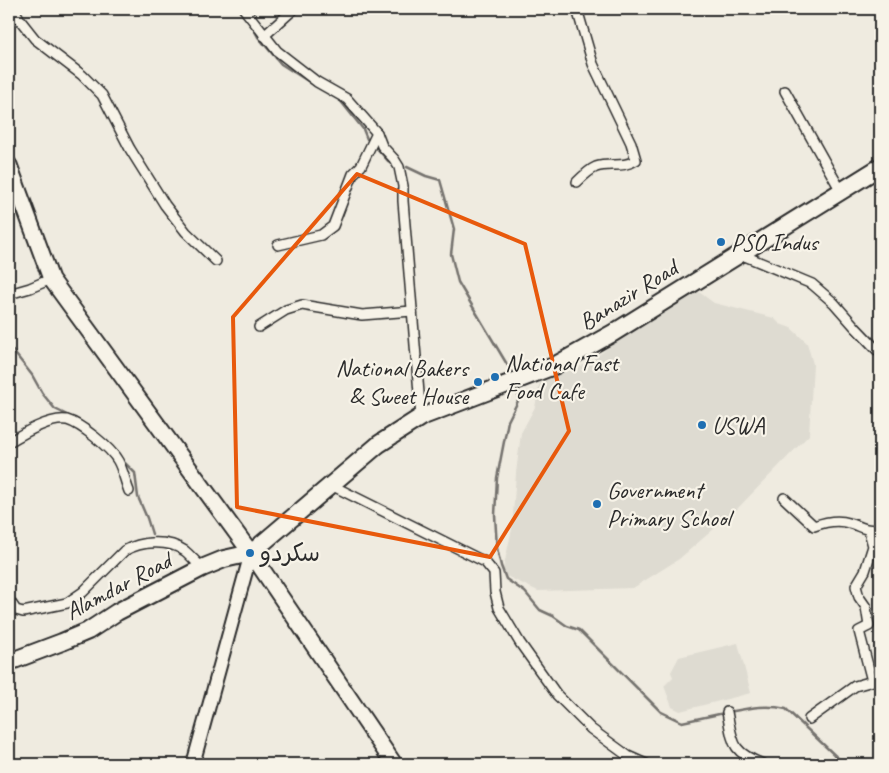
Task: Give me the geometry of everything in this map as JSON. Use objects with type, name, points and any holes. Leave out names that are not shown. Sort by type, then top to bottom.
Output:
[{"type":"highway","name":"Banazir Road","points":[[251,553],[379,444],[421,417],[554,366],[613,333],[880,167]]},
{"type":"highway","name":"Alamdar Road","points":[[9,662],[88,631],[117,612],[202,568],[224,559],[251,553]]},
{"type":"main road","points":[[9,165],[51,279],[251,553],[394,764]]},
{"type":"main road","points":[[193,764],[251,553]]},
{"type":"street","points":[[14,9],[35,39],[82,75],[102,95],[130,149],[166,205],[186,232],[216,261]]},
{"type":"street","points":[[244,9],[277,51],[317,82],[347,99],[377,133],[382,146],[394,159],[402,174],[421,417]]},
{"type":"street","points":[[264,36],[294,9]]},
{"type":"street","points":[[577,9],[593,64],[631,143],[636,160],[628,165],[597,167],[586,173],[577,182]]},
{"type":"street","points":[[785,91],[841,191]]},
{"type":"street","points":[[278,245],[321,235],[333,226],[353,174],[362,166],[377,133]]},
{"type":"street","points":[[740,254],[812,284],[834,302],[880,353]]},
{"type":"street","points":[[9,294],[51,279]]},
{"type":"street","points":[[259,327],[286,310],[302,305],[362,315],[412,311]]},
{"type":"street","points":[[9,442],[25,432],[47,423],[66,420],[92,435],[114,455],[129,491]]},
{"type":"street","points":[[331,485],[485,562],[494,573],[496,582],[495,592],[499,608],[520,643],[557,695],[591,728],[628,756],[646,764]]},
{"type":"street","points":[[784,498],[814,526],[837,521],[848,522],[870,531],[880,528]]},
{"type":"street","points":[[809,719],[856,686],[876,680],[860,631],[869,626],[866,607],[856,586],[865,570],[873,546],[870,531]]},
{"type":"street","points":[[9,600],[16,610],[23,612],[67,603],[83,592],[124,551],[132,546],[147,542],[172,545],[183,550],[202,568]]},
{"type":"street","points":[[727,712],[733,744],[740,753],[763,764]]},
{"type":"highlighted area","points":[[357,174],[525,244],[569,431],[490,557],[237,507],[233,317]]},
{"type":"shaded area","points":[[692,287],[714,303],[774,318],[780,324],[791,328],[807,343],[813,364],[809,435],[737,509],[679,559],[633,588],[538,591],[502,574],[512,529],[521,433],[535,407],[540,382],[586,364]]},
{"type":"shaded area","points":[[738,643],[751,693],[680,711],[672,707],[664,686],[673,677],[671,672],[679,657]]},
{"type":"waterway","points":[[252,26],[258,37],[281,64],[314,85]]},
{"type":"waterway","points":[[323,90],[339,99],[363,129],[367,139]]},
{"type":"waterway","points":[[375,146],[388,161],[394,163]]},
{"type":"waterway","points":[[407,167],[440,180],[454,229],[451,254],[458,282],[508,366],[516,373]]},
{"type":"waterway","points":[[9,346],[55,409],[71,417]]},
{"type":"waterway","points":[[518,391],[519,399],[508,421],[497,478],[495,515],[497,548],[506,579],[525,592],[540,610],[567,626],[579,630],[661,712],[682,722],[724,713]]},
{"type":"waterway","points":[[121,459],[135,473],[138,497],[152,534]]},
{"type":"waterway","points":[[729,712],[764,707],[786,709],[844,764]]},
{"type":"place","name":"PSO Indus","points":[[721,242]]},
{"type":"place","name":"National Fast Food Cafe","points":[[495,377]]},
{"type":"place","name":"National Bakers & Sweet House","points":[[478,382]]},
{"type":"place","name":"USWA","points":[[702,425]]},
{"type":"place","name":"Government Primary School","points":[[597,504]]},
{"type":"place","name":"سکردو","points":[[250,553]]}]
